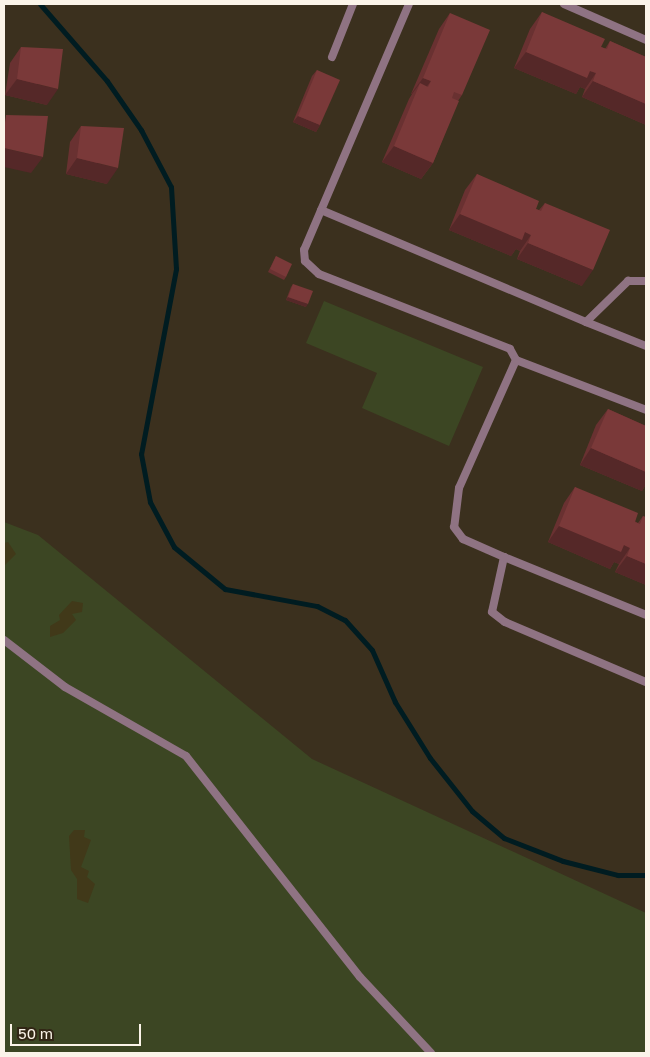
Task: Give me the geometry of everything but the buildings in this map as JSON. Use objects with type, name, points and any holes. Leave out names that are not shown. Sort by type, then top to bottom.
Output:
[{"type":"lane","points":[[332,57],[353,4]]},
{"type":"lane","points":[[409,4],[304,250],[305,261],[319,274],[510,349],[516,360],[646,410]]},
{"type":"lane","points":[[564,4],[646,40]]},
{"type":"lane","points":[[321,210],[646,346]]},
{"type":"lane","points":[[586,322],[628,280],[646,281]]},
{"type":"lane","points":[[516,360],[459,488],[453,514],[454,528],[464,538],[504,557],[646,615]]},
{"type":"lane","points":[[504,557],[492,612],[505,622],[646,682]]},
{"type":"lane","points":[[4,640],[65,687],[186,756],[360,977],[431,1053]]},
{"type":"green space","points":[[324,301],[483,367],[449,446],[362,408],[377,373],[306,343]]},
{"type":"green space","points":[[4,522],[38,535],[312,759],[646,913],[646,1053],[4,1053]]},
{"type":"sand","points":[[8,542],[16,554],[4,566],[4,543]]},
{"type":"sand","points":[[72,601],[83,603],[82,612],[72,614],[76,620],[63,633],[50,637],[50,626],[60,620],[59,615]]},
{"type":"sand","points":[[74,830],[85,830],[84,837],[91,840],[81,867],[89,871],[87,877],[95,884],[88,903],[77,899],[77,879],[71,870],[69,836]]},
{"type":"waterway","points":[[40,4],[107,81],[141,130],[171,187],[176,269],[141,454],[150,502],[174,547],[225,589],[317,606],[345,620],[372,650],[395,702],[430,758],[472,811],[504,838],[563,861],[618,875],[646,875]]}]
